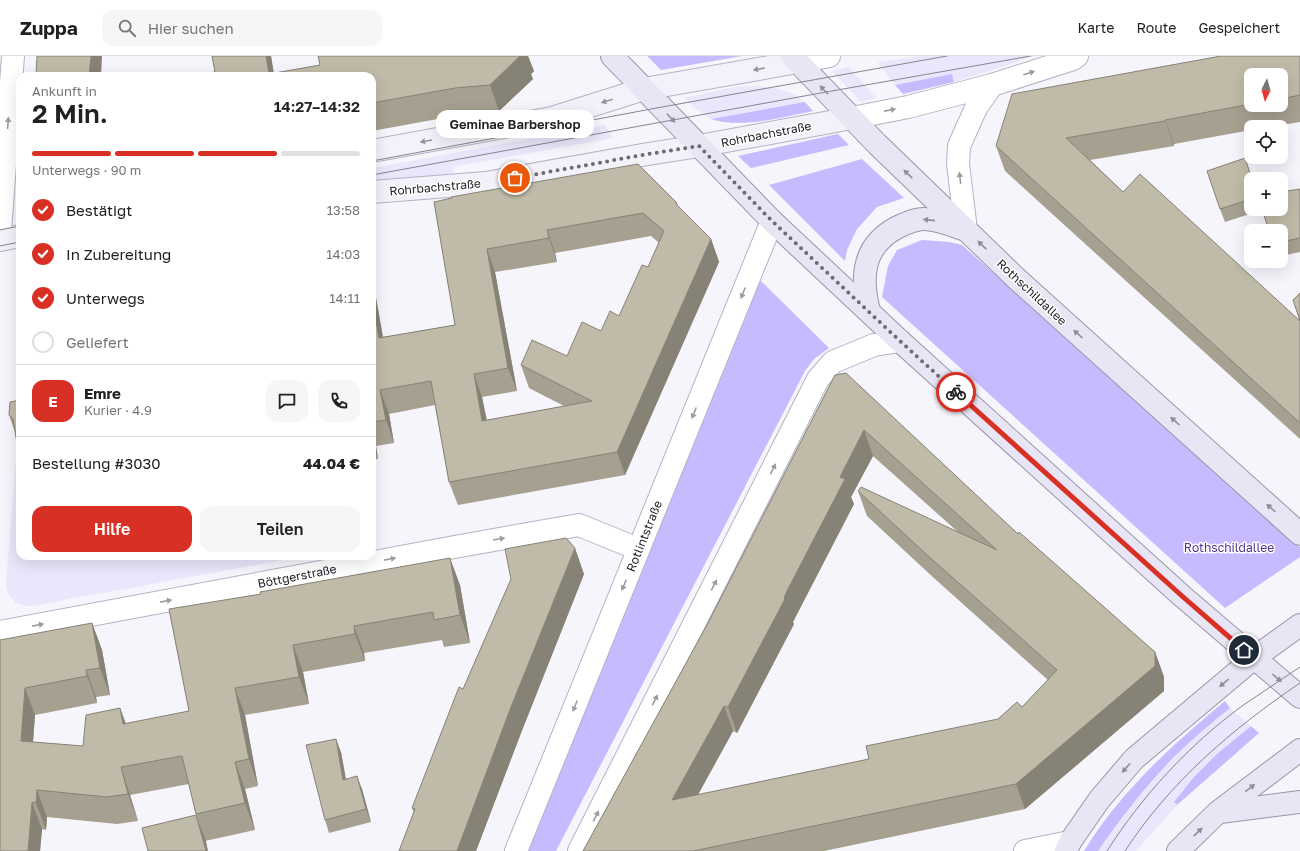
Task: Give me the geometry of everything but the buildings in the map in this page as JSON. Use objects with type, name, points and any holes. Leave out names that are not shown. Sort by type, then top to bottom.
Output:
[{"type":"main road","points":[[612,56],[772,221],[900,341],[1182,596],[1300,698]]},
{"type":"main road","name":"Rothschildallee","points":[[794,59],[852,118],[1018,280],[1300,534]]},
{"type":"main road","points":[[869,311],[864,283],[866,265],[874,247],[887,232],[908,222],[924,219],[942,222],[966,230]]},
{"type":"main road","points":[[1068,847],[1099,800],[1134,759],[1254,658],[1300,625]]},
{"type":"main road","points":[[1178,851],[1218,812],[1300,750]]},
{"type":"main road","points":[[1218,812],[1300,802]]},
{"type":"street","points":[[0,232],[13,56]]},
{"type":"street","points":[[376,150],[552,118],[644,89],[794,59],[829,56]]},
{"type":"street","name":"Rohrbachstraße","points":[[376,192],[486,183],[852,118],[908,107],[992,85],[1073,59],[1077,56]]},
{"type":"street","points":[[966,230],[958,164],[960,146],[976,108],[992,85]]},
{"type":"street","name":"Rotlintstraße","points":[[516,851],[772,221]]},
{"type":"street","points":[[0,240],[16,237]]},
{"type":"street","points":[[579,851],[818,379],[833,362],[874,345],[900,341]]},
{"type":"street","name":"Böttgerstraße","points":[[0,632],[579,525],[638,550]]},
{"type":"street","points":[[1025,851],[1068,847]]},
{"type":"shaded area","points":[[921,56],[1032,56],[954,82],[952,74],[895,85],[878,62]]},
{"type":"shaded area","points":[[849,67],[876,98],[861,102],[832,71]]},
{"type":"shaded area","points":[[756,86],[779,89],[793,94],[805,102],[711,119],[696,109],[684,98],[735,87]]},
{"type":"shaded area","points":[[605,125],[613,138],[453,167],[454,176],[376,180],[376,167]]},
{"type":"shaded area","points":[[16,458],[16,560],[284,560],[31,606],[16,603],[9,595],[6,588]]},
{"type":"shaded area","points":[[1230,708],[1251,726],[1217,754],[1194,777],[1174,802],[1177,805],[1136,851],[1098,851],[1154,779],[1195,736]]},
{"type":"green space","points":[[647,56],[742,56],[661,70]]},
{"type":"green space","points":[[952,74],[954,82],[903,94],[895,85]]},
{"type":"green space","points":[[805,102],[813,111],[762,121],[735,123],[711,119]]},
{"type":"green space","points":[[838,134],[849,145],[751,168],[738,156]]},
{"type":"green space","points":[[862,159],[904,198],[877,207],[857,229],[847,250],[845,261],[769,185]]},
{"type":"green space","name":"Rothschildallee","points":[[922,240],[949,242],[962,245],[1300,547],[1300,557],[1225,608],[882,297],[888,266],[897,250]]},
{"type":"green space","points":[[757,277],[829,348],[814,359],[805,371],[556,851],[525,851]]},
{"type":"green space","points":[[1225,701],[1230,708],[1173,758],[1134,803],[1098,851],[1084,851],[1098,829],[1130,789],[1167,752]]},
{"type":"green space","points":[[1251,726],[1259,733],[1177,805],[1174,802],[1194,777],[1217,754]]},
{"type":"tram line","points":[[376,160],[947,56]]},
{"type":"tram line","points":[[376,174],[1031,56]]},
{"type":"tram line","points":[[0,230],[16,227]]},
{"type":"tram line","points":[[0,246],[16,243]]},
{"type":"tram line","points":[[1107,851],[1151,791],[1203,737],[1242,706],[1300,667]]},
{"type":"tram line","points":[[1125,851],[1162,802],[1204,758],[1250,719],[1300,683]]},
{"type":"way so far","points":[[515,178],[699,146],[772,221],[956,392]]},
{"type":"place","name":"Geminae Barbershop","points":[[515,178]]},
{"type":"route","points":[[956,392],[1244,650]]}]
